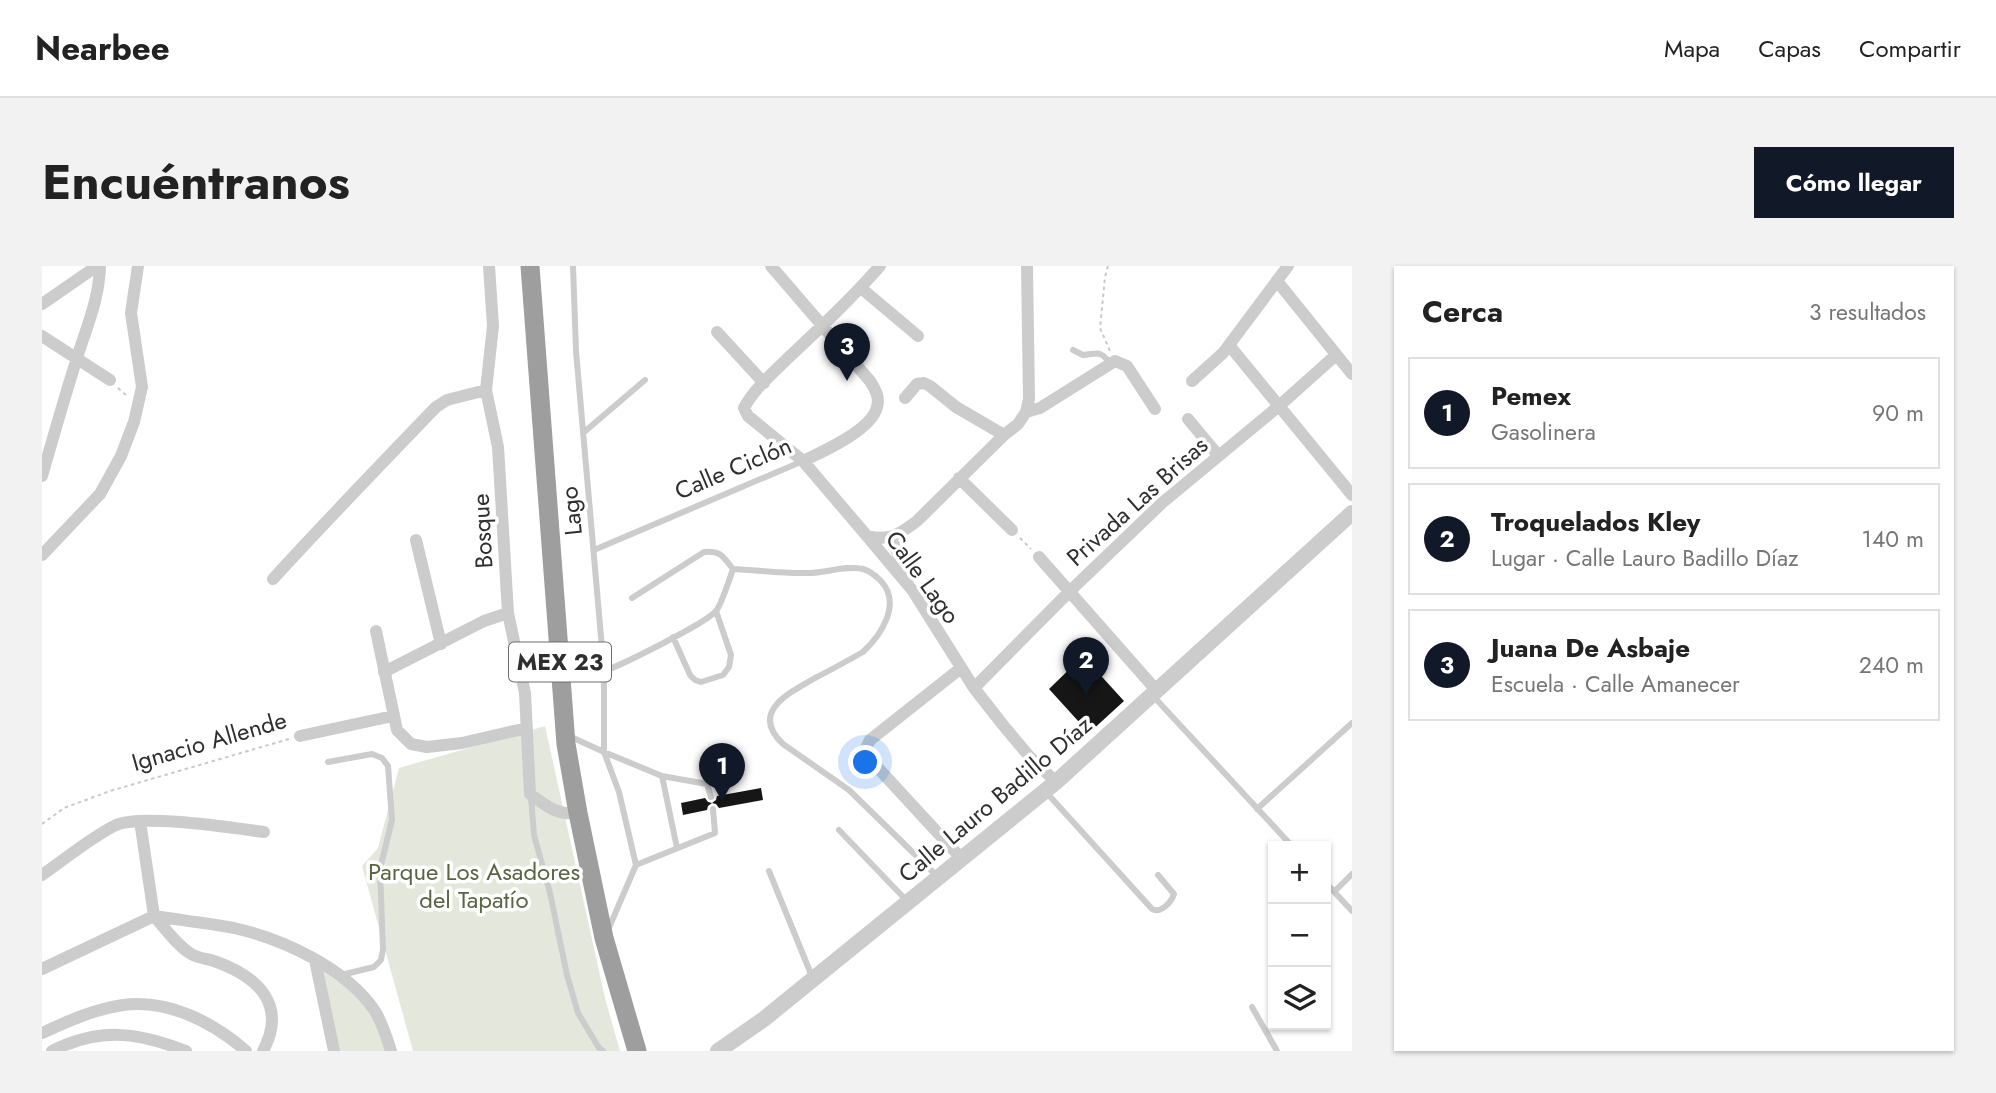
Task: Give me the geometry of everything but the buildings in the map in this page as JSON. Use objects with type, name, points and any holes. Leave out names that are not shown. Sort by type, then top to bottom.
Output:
[{"type":"highway","name":"MEX 23","points":[[530,266],[565,734],[604,938],[636,1051]]},
{"type":"street","points":[[42,304],[98,266],[100,286],[93,313],[42,476]]},
{"type":"street","points":[[42,555],[100,494],[121,456],[134,422],[142,387],[131,313],[138,266]]},
{"type":"street","name":"Bosque","points":[[489,266],[493,326],[486,390],[498,447],[508,613],[525,693],[530,794]]},
{"type":"street","points":[[771,266],[822,325]]},
{"type":"street","points":[[717,332],[764,383],[880,266]]},
{"type":"street","points":[[867,536],[891,537],[917,521],[1018,424],[1026,412],[1029,399],[1027,266]]},
{"type":"street","points":[[1192,381],[1229,345],[1289,266]]},
{"type":"street","points":[[1277,282],[1352,374]]},
{"type":"street","points":[[861,288],[918,336]]},
{"type":"street","name":"Calle Ciclón","points":[[803,461],[839,444],[867,422],[877,408],[877,392],[870,381],[822,325]]},
{"type":"street","points":[[42,336],[110,380]]},
{"type":"street","points":[[1229,345],[1352,495]]},
{"type":"street","name":"Privada Las Brisas","points":[[974,688],[1162,503],[1336,355]]},
{"type":"street","points":[[1026,412],[1040,408],[1116,363],[1127,366],[1155,409]]},
{"type":"street","name":"Calle Lago","points":[[764,383],[744,408],[748,416],[803,461],[913,591],[974,688],[1050,786]]},
{"type":"street","points":[[905,398],[917,384],[924,383],[956,407],[1004,435]]},
{"type":"street","points":[[273,579],[436,407],[447,400],[486,390]]},
{"type":"street","points":[[1188,419],[1218,455]]},
{"type":"street","points":[[959,478],[1012,530]]},
{"type":"street","name":"Calle Lauro Badillo Díaz","points":[[718,1051],[764,1019],[1050,786],[1352,513]]},
{"type":"street","points":[[891,537],[913,591]]},
{"type":"street","points":[[416,540],[441,643]]},
{"type":"street","points":[[1039,557],[1155,693]]},
{"type":"street","points":[[384,672],[484,621],[508,613]]},
{"type":"street","points":[[376,631],[397,730],[411,744],[427,747],[463,743],[527,728]]},
{"type":"street","points":[[961,668],[870,740],[866,748],[866,755],[961,858]]},
{"type":"street","name":"Ignacio Allende","points":[[300,736],[393,716]]},
{"type":"street","points":[[530,794],[563,814],[578,813]]},
{"type":"street","points":[[42,875],[116,825],[140,821],[264,832]]},
{"type":"street","points":[[140,821],[153,916],[193,955],[251,979],[263,992],[271,1006],[272,1020],[263,1051]]},
{"type":"street","points":[[42,969],[153,916],[235,929],[274,941],[341,975],[358,989],[376,1013],[391,1051]]},
{"type":"street","points":[[315,960],[334,1051]]},
{"type":"street","points":[[42,1033],[89,1013],[124,1004],[141,1004],[180,1010],[217,1030],[246,1051]]},
{"type":"street","points":[[52,1051],[75,1041],[114,1034],[178,1050]]},
{"type":"lane","name":"Lago","points":[[573,266],[576,351],[604,671],[604,752]]},
{"type":"lane","points":[[1073,350],[1083,355],[1099,353],[1116,363]]},
{"type":"lane","points":[[583,433],[645,380]]},
{"type":"lane","name":"Calle Ciclón","points":[[594,550],[803,461]]},
{"type":"lane","points":[[632,598],[704,552],[714,551],[722,555],[733,569],[812,573],[859,568],[868,570],[877,577],[885,585],[890,597],[887,618],[873,642],[863,652],[780,699],[769,721],[775,737],[849,790],[938,877]]},
{"type":"lane","points":[[604,671],[617,667],[716,611],[733,569]]},
{"type":"lane","points":[[673,637],[690,675],[695,680],[701,682],[723,675],[729,667],[731,655],[716,611]]},
{"type":"lane","points":[[1155,693],[1287,841]]},
{"type":"lane","points":[[1257,809],[1352,723]]},
{"type":"lane","points":[[565,734],[662,776],[708,784],[710,797]]},
{"type":"lane","points":[[604,752],[619,792],[636,865],[604,938]]},
{"type":"lane","points":[[328,762],[372,754],[382,758],[388,766],[393,820],[380,869],[383,949],[381,960],[374,967],[341,975]]},
{"type":"lane","points":[[662,776],[677,848]]},
{"type":"lane","points":[[1050,786],[1156,911],[1173,898],[1174,894],[1158,875]]},
{"type":"lane","name":"Bosque","points":[[530,794],[534,835],[574,1000],[578,1013],[603,1051]]},
{"type":"lane","points":[[636,865],[715,833],[713,809]]},
{"type":"lane","points":[[839,830],[907,901]]},
{"type":"lane","points":[[769,871],[814,979]]},
{"type":"lane","points":[[1334,892],[1352,874]]},
{"type":"lane","points":[[1331,889],[1352,911]]},
{"type":"lane","points":[[1252,1007],[1277,1051]]},
{"type":"path","points":[[1108,266],[1100,328],[1116,363]]},
{"type":"path","points":[[110,380],[138,407]]},
{"type":"path","points":[[1012,530],[1039,557]]},
{"type":"path","name":"Ignacio Allende","points":[[42,824],[64,808],[110,790],[300,736]]},
{"type":"green space","name":"Parque Los Asadores del Tapatío","points":[[545,726],[605,998],[620,1051],[413,1051],[362,866],[378,848],[399,768]]},
{"type":"green space","points":[[323,964],[376,1013],[390,1051],[333,1051]]},
{"type":"place","name":"Juana De Asbaje","points":[[847,381]]},
{"type":"place","name":"Troquelados Kley","points":[[1086,695]]},
{"type":"place","name":"Pemex","points":[[722,801]]}]
